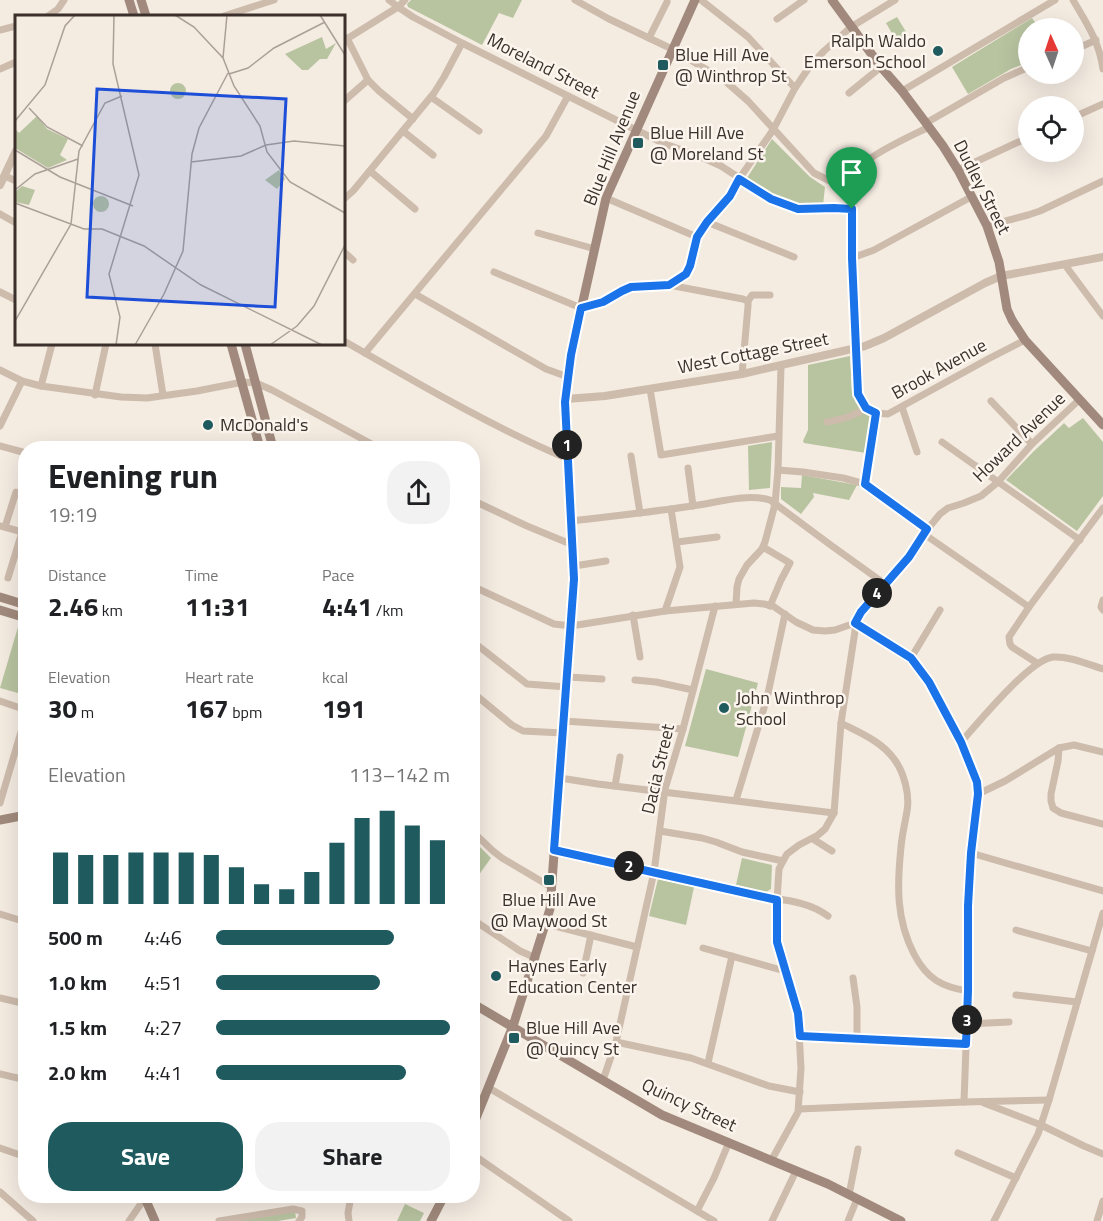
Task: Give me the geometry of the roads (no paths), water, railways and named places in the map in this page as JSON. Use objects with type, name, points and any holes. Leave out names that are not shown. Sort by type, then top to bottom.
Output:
[{"type":"main road","points":[[129,0],[134,15]]},
{"type":"main road","points":[[141,0],[146,15]]},
{"type":"main road","name":"Blue Hill Avenue","points":[[480,1109],[513,1026],[550,909],[574,566],[566,399],[571,355],[606,198],[694,0]]},
{"type":"main road","name":"Dudley Street","points":[[832,0],[881,67],[928,125],[958,170],[987,226],[995,247],[1007,309],[1012,320],[1026,340],[1103,425]]},
{"type":"main road","points":[[231,345],[258,441]]},
{"type":"main road","points":[[245,345],[271,441]]},
{"type":"main road","points":[[0,597],[18,603]]},
{"type":"main road","points":[[0,610],[18,616]]},
{"type":"main road","points":[[0,820],[18,817]]},
{"type":"main road","name":"Quincy Street","points":[[480,1007],[662,1114],[796,1171],[901,1221]]},
{"type":"main road","points":[[146,1203],[155,1221]]},
{"type":"main road","points":[[431,1221],[440,1203]]},
{"type":"street","points":[[49,15],[58,9],[64,0]]},
{"type":"street","points":[[227,15],[274,0]]},
{"type":"street","name":"Moreland Street","points":[[389,0],[462,43],[665,144],[721,166],[771,199],[798,209],[852,209]]},
{"type":"street","points":[[405,0],[398,7],[345,39],[368,80],[413,119]]},
{"type":"street","points":[[574,0],[672,49],[734,87],[814,173],[855,189]]},
{"type":"street","points":[[701,0],[748,37],[795,88]]},
{"type":"street","points":[[777,19],[804,0]]},
{"type":"street","points":[[669,285],[686,274],[697,237],[730,196],[773,130],[795,88],[810,66],[851,27],[895,0]]},
{"type":"street","points":[[902,91],[1055,0]]},
{"type":"street","points":[[1073,0],[1096,40],[1101,53],[1103,69]]},
{"type":"street","points":[[649,38],[667,2]]},
{"type":"street","points":[[0,30],[15,26]]},
{"type":"street","points":[[1084,45],[1096,40]]},
{"type":"street","points":[[345,197],[353,191],[431,97],[462,43]]},
{"type":"street","points":[[849,93],[881,67]]},
{"type":"street","points":[[827,422],[840,420],[866,408],[858,394],[852,258],[852,209],[861,168],[869,159],[1018,72]]},
{"type":"street","points":[[345,100],[368,80]]},
{"type":"street","points":[[364,353],[546,136],[568,96]]},
{"type":"street","points":[[431,97],[479,131]]},
{"type":"street","points":[[1084,113],[1103,104]]},
{"type":"street","points":[[403,131],[433,155]]},
{"type":"street","points":[[958,170],[1018,142]]},
{"type":"street","points":[[0,185],[4,169],[15,152]]},
{"type":"street","points":[[4,169],[15,181]]},
{"type":"street","points":[[370,171],[415,210]]},
{"type":"street","points":[[987,226],[1034,213],[1103,181]]},
{"type":"street","points":[[852,258],[873,250],[971,197]]},
{"type":"street","points":[[606,198],[697,237]]},
{"type":"street","points":[[0,214],[15,222]]},
{"type":"street","points":[[707,222],[794,257]]},
{"type":"street","points":[[538,233],[595,249]]},
{"type":"street","points":[[345,253],[353,260]]},
{"type":"street","name":"West Cottage Street","points":[[566,399],[650,389],[741,374],[857,348],[884,338],[1001,276],[1103,257]]},
{"type":"street","points":[[1065,265],[1103,316]]},
{"type":"street","points":[[494,272],[581,308],[603,302],[631,287],[669,285],[743,299],[747,302]]},
{"type":"street","points":[[0,292],[15,300]]},
{"type":"street","points":[[415,294],[546,369],[567,377]]},
{"type":"street","points":[[741,374],[747,302],[752,295],[770,295]]},
{"type":"street","name":"Brook Avenue","points":[[866,408],[876,413],[888,414],[1026,340]]},
{"type":"street","points":[[345,342],[513,435],[568,459]]},
{"type":"street","points":[[41,386],[52,345]]},
{"type":"street","points":[[95,395],[106,345]]},
{"type":"street","points":[[155,345],[163,396]]},
{"type":"street","points":[[736,604],[737,587],[742,572],[763,547],[775,504],[781,366]]},
{"type":"street","points":[[0,370],[22,381],[41,386],[95,395],[140,399],[243,382],[256,382],[366,441]]},
{"type":"street","points":[[0,426],[22,381]]},
{"type":"street","points":[[650,389],[661,455],[778,436]]},
{"type":"street","name":"Howard Avenue","points":[[834,813],[841,723],[855,623],[861,612],[909,557],[925,531],[940,514],[948,508],[981,496],[998,482],[1032,444],[1080,399]]},
{"type":"street","points":[[991,401],[1032,444]]},
{"type":"street","points":[[902,407],[916,452]]},
{"type":"street","points":[[865,484],[876,413]]},
{"type":"street","points":[[942,442],[1080,540]]},
{"type":"street","points":[[0,446],[18,451]]},
{"type":"street","points":[[631,456],[640,513]]},
{"type":"street","points":[[688,468],[693,506]]},
{"type":"street","points":[[778,470],[803,471],[865,484],[1029,607]]},
{"type":"street","points":[[16,492],[2,526],[18,531]]},
{"type":"street","points":[[572,521],[763,497],[885,584]]},
{"type":"street","points":[[480,504],[573,546]]},
{"type":"street","points":[[1037,663],[1012,647],[1009,637],[1103,507]]},
{"type":"street","points":[[665,611],[680,567],[671,509]]},
{"type":"street","points":[[677,542],[717,537]]},
{"type":"street","points":[[763,547],[790,563],[770,606]]},
{"type":"street","points":[[8,578],[18,550]]},
{"type":"street","points":[[574,566],[606,561]]},
{"type":"street","points":[[480,590],[554,624],[571,626],[665,611],[736,604],[764,604],[813,630],[835,630],[855,623],[911,658],[929,682],[961,742],[975,774],[978,794],[968,906],[964,1102]]},
{"type":"street","points":[[1103,600],[1101,602],[1103,610]]},
{"type":"street","name":"Dacia Street","points":[[603,1080],[616,1042],[654,872],[664,792],[715,606]]},
{"type":"street","points":[[911,658],[940,610]]},
{"type":"street","points":[[736,800],[767,698],[785,614]]},
{"type":"street","points":[[633,615],[640,657]]},
{"type":"street","points":[[480,647],[527,684],[567,687]]},
{"type":"street","points":[[961,742],[1037,663],[1050,657],[1062,657],[1103,669]]},
{"type":"street","points":[[568,677],[602,679]]},
{"type":"street","points":[[635,680],[693,690]]},
{"type":"street","points":[[480,699],[512,725],[523,731],[563,733]]},
{"type":"street","points":[[0,701],[18,707]]},
{"type":"street","points":[[564,721],[683,729]]},
{"type":"street","points":[[841,723],[881,745],[894,759],[900,770],[908,798],[899,871],[902,926],[921,966],[934,979],[944,986],[968,991]]},
{"type":"street","points":[[0,803],[3,781],[18,738]]},
{"type":"street","points":[[978,794],[1005,781],[1059,748],[1074,746],[1103,752]]},
{"type":"street","points":[[1059,748],[1051,794],[1053,808],[1061,813],[1103,824]]},
{"type":"street","points":[[615,786],[620,757]]},
{"type":"street","points":[[560,778],[834,813],[825,829],[813,839],[792,850],[780,869],[777,942],[798,1013],[800,1092],[799,1109],[771,1161]]},
{"type":"street","points":[[660,831],[702,838],[742,852],[783,861]]},
{"type":"street","points":[[480,838],[498,855],[551,887]]},
{"type":"street","points":[[813,839],[832,851]]},
{"type":"street","points":[[554,850],[809,906],[828,916]]},
{"type":"street","points":[[971,853],[1103,891]]},
{"type":"street","points":[[0,914],[18,920]]},
{"type":"street","points":[[994,1221],[1041,1125],[1103,914]]},
{"type":"street","points":[[480,924],[520,951],[536,958]]},
{"type":"street","points":[[547,924],[638,947]]},
{"type":"street","points":[[1016,930],[1092,951]]},
{"type":"street","points":[[583,973],[591,935]]},
{"type":"street","points":[[703,948],[785,971]]},
{"type":"street","points":[[708,1063],[732,956]]},
{"type":"street","points":[[854,978],[857,1039]]},
{"type":"street","points":[[1016,995],[1077,1002]]},
{"type":"street","points":[[0,998],[18,1002]]},
{"type":"street","points":[[967,1024],[1010,1022]]},
{"type":"street","points":[[800,1036],[966,1044]]},
{"type":"street","points":[[616,1042],[691,1058],[769,1086],[800,1092]]},
{"type":"street","points":[[0,1074],[18,1078]]},
{"type":"street","points":[[489,1088],[714,1221]]},
{"type":"street","points":[[799,1109],[1049,1100]]},
{"type":"street","points":[[982,1102],[1041,1125],[1103,1154]]},
{"type":"street","points":[[697,1211],[729,1142]]},
{"type":"street","points":[[0,1148],[18,1154]]},
{"type":"street","points":[[848,1221],[858,1149]]},
{"type":"street","points":[[958,1153],[1016,1178]]},
{"type":"street","points":[[480,1160],[569,1221]]},
{"type":"street","points":[[772,1221],[796,1171]]},
{"type":"street","points":[[0,1192],[33,1221]]},
{"type":"street","points":[[1096,1221],[1103,1201]]},
{"type":"street","points":[[129,1221],[138,1203]]},
{"type":"street","points":[[349,1221],[350,1203]]},
{"type":"street","points":[[219,1221],[293,1209],[302,1211],[299,1221]]},
{"type":"place","name":"Ralph Waldo Emerson School","points":[[938,51]]},
{"type":"place","name":"Blue Hill Ave @ Winthrop St","points":[[663,65]]},
{"type":"place","name":"Blue Hill Ave @ Moreland St","points":[[638,143]]},
{"type":"place","name":"McDonald's","points":[[208,425]]},
{"type":"place","name":"John Winthrop School","points":[[724,708]]},
{"type":"place","name":"Blue Hill Ave @ Maywood St","points":[[549,880]]},
{"type":"place","name":"Haynes Early Education Center","points":[[496,976]]},
{"type":"place","name":"Blue Hill Ave @ Quincy St","points":[[514,1038]]}]
